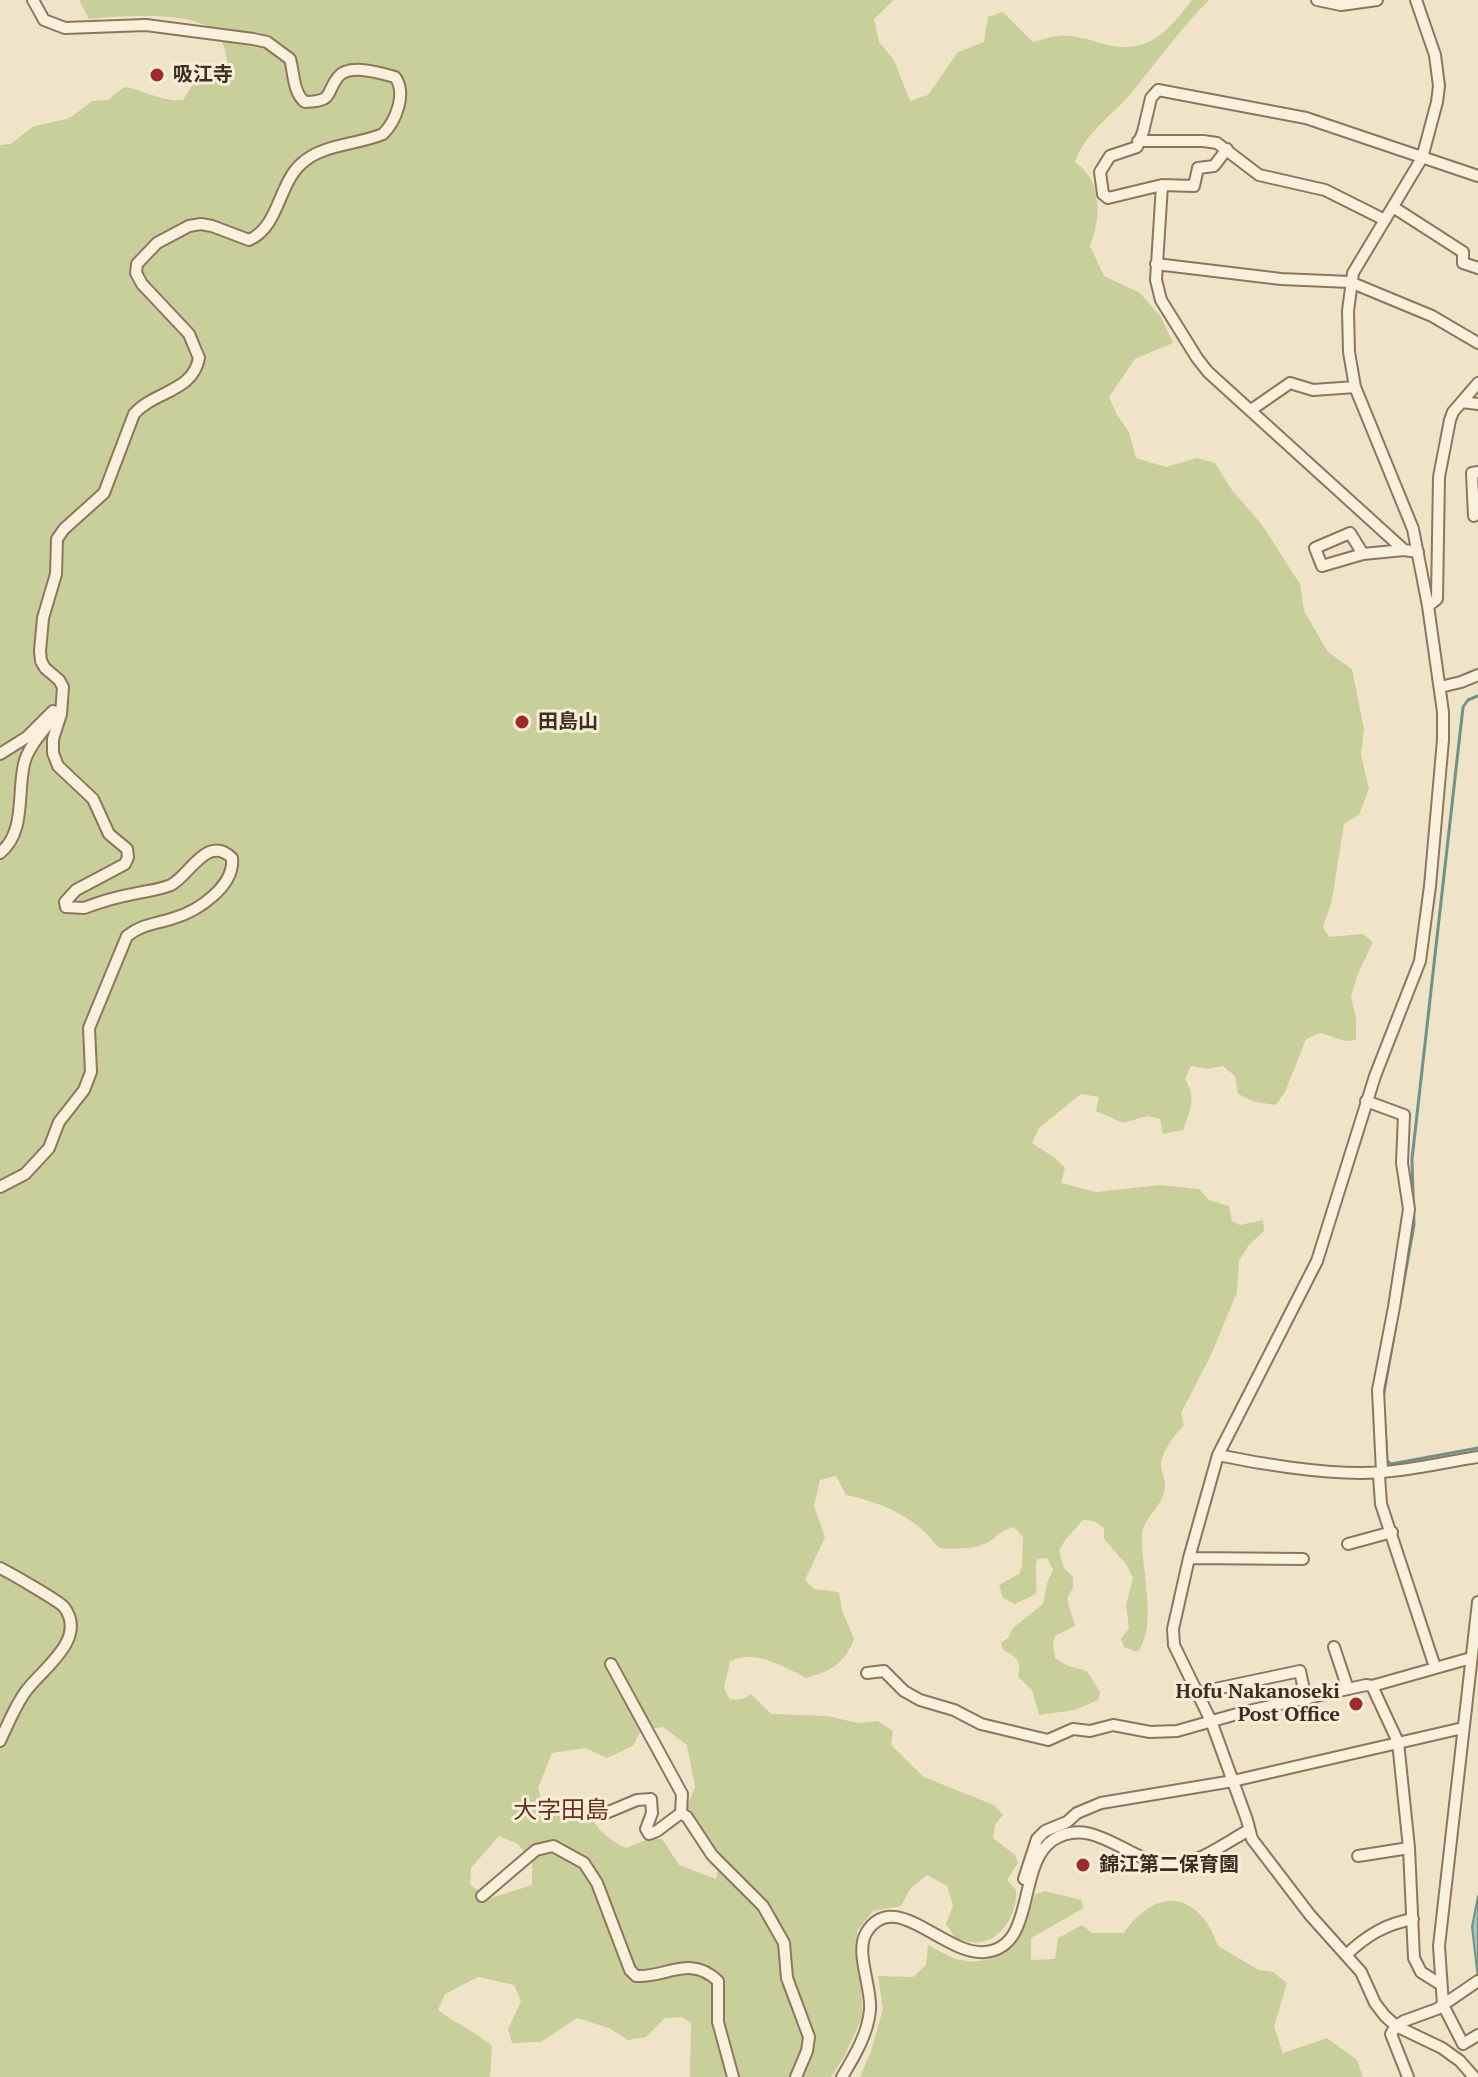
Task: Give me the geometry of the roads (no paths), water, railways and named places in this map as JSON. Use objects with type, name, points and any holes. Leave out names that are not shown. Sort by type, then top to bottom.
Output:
[{"type":"street","points":[[0,853],[10,845],[16,831],[24,762],[59,709],[63,687],[45,668],[40,651],[43,618],[56,574],[57,539],[104,493],[134,414],[141,406],[182,385],[197,367],[199,358],[194,342],[142,284],[136,273],[137,264],[157,243],[189,226],[212,226],[249,240],[256,237],[272,216],[300,164],[315,154],[383,134],[391,125],[397,109],[400,83],[395,77],[386,75],[346,71],[338,77],[332,91],[324,99],[305,102],[296,90],[290,59],[267,42],[146,25],[65,28],[44,20],[33,0]]},
{"type":"street","points":[[1317,0],[1341,5],[1377,0]]},
{"type":"street","points":[[1416,0],[1435,55],[1439,86],[1422,158],[1350,282],[1349,352],[1355,387],[1405,509],[1418,552],[1440,687],[1443,740],[1420,961],[1366,1101],[1317,1261],[1218,1455],[1177,1608],[1174,1645],[1211,1721],[1252,1839],[1270,1866],[1361,1972],[1375,2003],[1396,2026],[1442,2048],[1460,2061],[1474,2077]]},
{"type":"street","points":[[1227,149],[1214,166],[1198,168],[1194,186],[1162,185],[1108,198],[1103,194],[1100,172],[1110,156],[1137,147],[1151,98],[1158,90],[1306,118],[1478,176]]},
{"type":"street","points":[[1138,141],[1217,143],[1259,175],[1325,190],[1385,220]]},
{"type":"street","points":[[1162,185],[1156,280],[1161,300],[1197,358],[1208,372],[1404,550]]},
{"type":"street","points":[[1393,207],[1463,252],[1463,263],[1478,268]]},
{"type":"street","points":[[1156,264],[1281,279],[1350,282],[1432,316],[1478,343]]},
{"type":"street","points":[[1251,410],[1290,383],[1313,390],[1355,387]]},
{"type":"street","points":[[1428,606],[1437,599],[1439,477],[1450,420],[1478,383]]},
{"type":"street","points":[[1462,402],[1478,404]]},
{"type":"street","points":[[1474,516],[1472,473],[1478,472]]},
{"type":"street","points":[[1363,554],[1404,550],[1418,552]]},
{"type":"street","points":[[1440,687],[1478,675]]},
{"type":"street","points":[[0,754],[27,737],[48,714],[59,709]]},
{"type":"street","points":[[0,1187],[25,1174],[49,1148],[59,1122],[84,1090],[91,1072],[89,1028],[127,936],[139,926],[176,918],[202,904],[224,883],[233,868],[232,858],[225,852],[214,851],[202,855],[182,878],[169,886],[84,908],[66,907],[69,895],[125,864],[128,857],[127,849],[102,824],[93,799],[58,766],[53,753],[53,739],[61,714],[59,709]]},
{"type":"street","points":[[1366,1101],[1404,1115],[1402,1163],[1409,1209],[1378,1390],[1382,1472],[1379,1476],[1381,1504],[1435,1667]]},
{"type":"street","points":[[1218,1455],[1245,1461],[1358,1473],[1478,1457]]},
{"type":"street","points":[[1348,1544],[1392,1532]]},
{"type":"street","points":[[1189,1558],[1303,1559]]},
{"type":"street","points":[[0,1568],[57,1600],[66,1609],[70,1623],[70,1638],[63,1650],[28,1687],[0,1741]]},
{"type":"street","points":[[1478,1602],[1439,1946],[1443,2005],[1463,2044],[1478,2035]]},
{"type":"street","points":[[1334,1647],[1348,1689]]},
{"type":"street","points":[[867,1673],[884,1671],[904,1691],[920,1700],[954,1710],[981,1724],[1048,1740],[1073,1729],[1090,1731],[1120,1724],[1159,1733],[1372,1686],[1471,1658]]},
{"type":"street","points":[[611,1664],[678,1784],[682,1794],[681,1813]]},
{"type":"street","points":[[1196,1693],[1300,1671],[1306,1700]]},
{"type":"street","points":[[1372,1686],[1398,1742],[1409,1848],[1416,1966],[1440,1984]]},
{"type":"street","points":[[1027,1895],[1021,1891],[1037,1839],[1077,1813],[1101,1803],[1233,1781],[1463,1728]]},
{"type":"street","points":[[606,1813],[637,1800],[651,1799],[652,1813],[646,1829],[649,1834],[681,1813]]},
{"type":"street","points":[[681,1813],[687,1817],[712,1855],[763,1906],[784,1943],[787,1978],[809,2037],[807,2051],[796,2077]]},
{"type":"street","points":[[842,2077],[867,2028],[869,1985],[862,1957],[863,1943],[873,1925],[881,1919],[897,1917],[912,1920],[958,1949],[971,1953],[988,1952],[1003,1947],[1014,1934],[1040,1854],[1052,1841],[1066,1834],[1080,1832],[1095,1835],[1169,1865],[1192,1861],[1249,1830]]},
{"type":"street","points":[[482,1896],[536,1850],[553,1846],[584,1863],[597,1883],[630,1970],[636,1976],[695,1968],[709,1972],[718,1981],[718,2022],[733,2077]]},
{"type":"street","points":[[1358,1856],[1409,1848]]},
{"type":"street","points":[[1346,1955],[1372,1933],[1413,1919]]},
{"type":"street","points":[[1408,2077],[1391,2034],[1396,2026],[1443,2005],[1476,1982]]},
{"type":"street","points":[[726,2077],[729,2064]]},
{"type":"water","points":[[1478,1896],[1478,1979],[1472,1927]]},
{"type":"waterway","points":[[1400,1303],[1414,1225],[1412,1159],[1463,707],[1468,700],[1478,696]]},
{"type":"waterway","points":[[1383,1398],[1397,1319]]},
{"type":"waterway","points":[[1385,1425],[1387,1461],[1391,1464],[1478,1448]]},
{"type":"place","name":"吸江寺","points":[[157,75]]},
{"type":"place","name":"田島山","points":[[522,722]]},
{"type":"place","name":"Hofu Nakanoseki Post Office","points":[[1356,1704]]},
{"type":"place","name":"錦江第二保育園","points":[[1083,1865]]},
{"type":"district","name":"大字田島","points":[[561,1811]]}]
